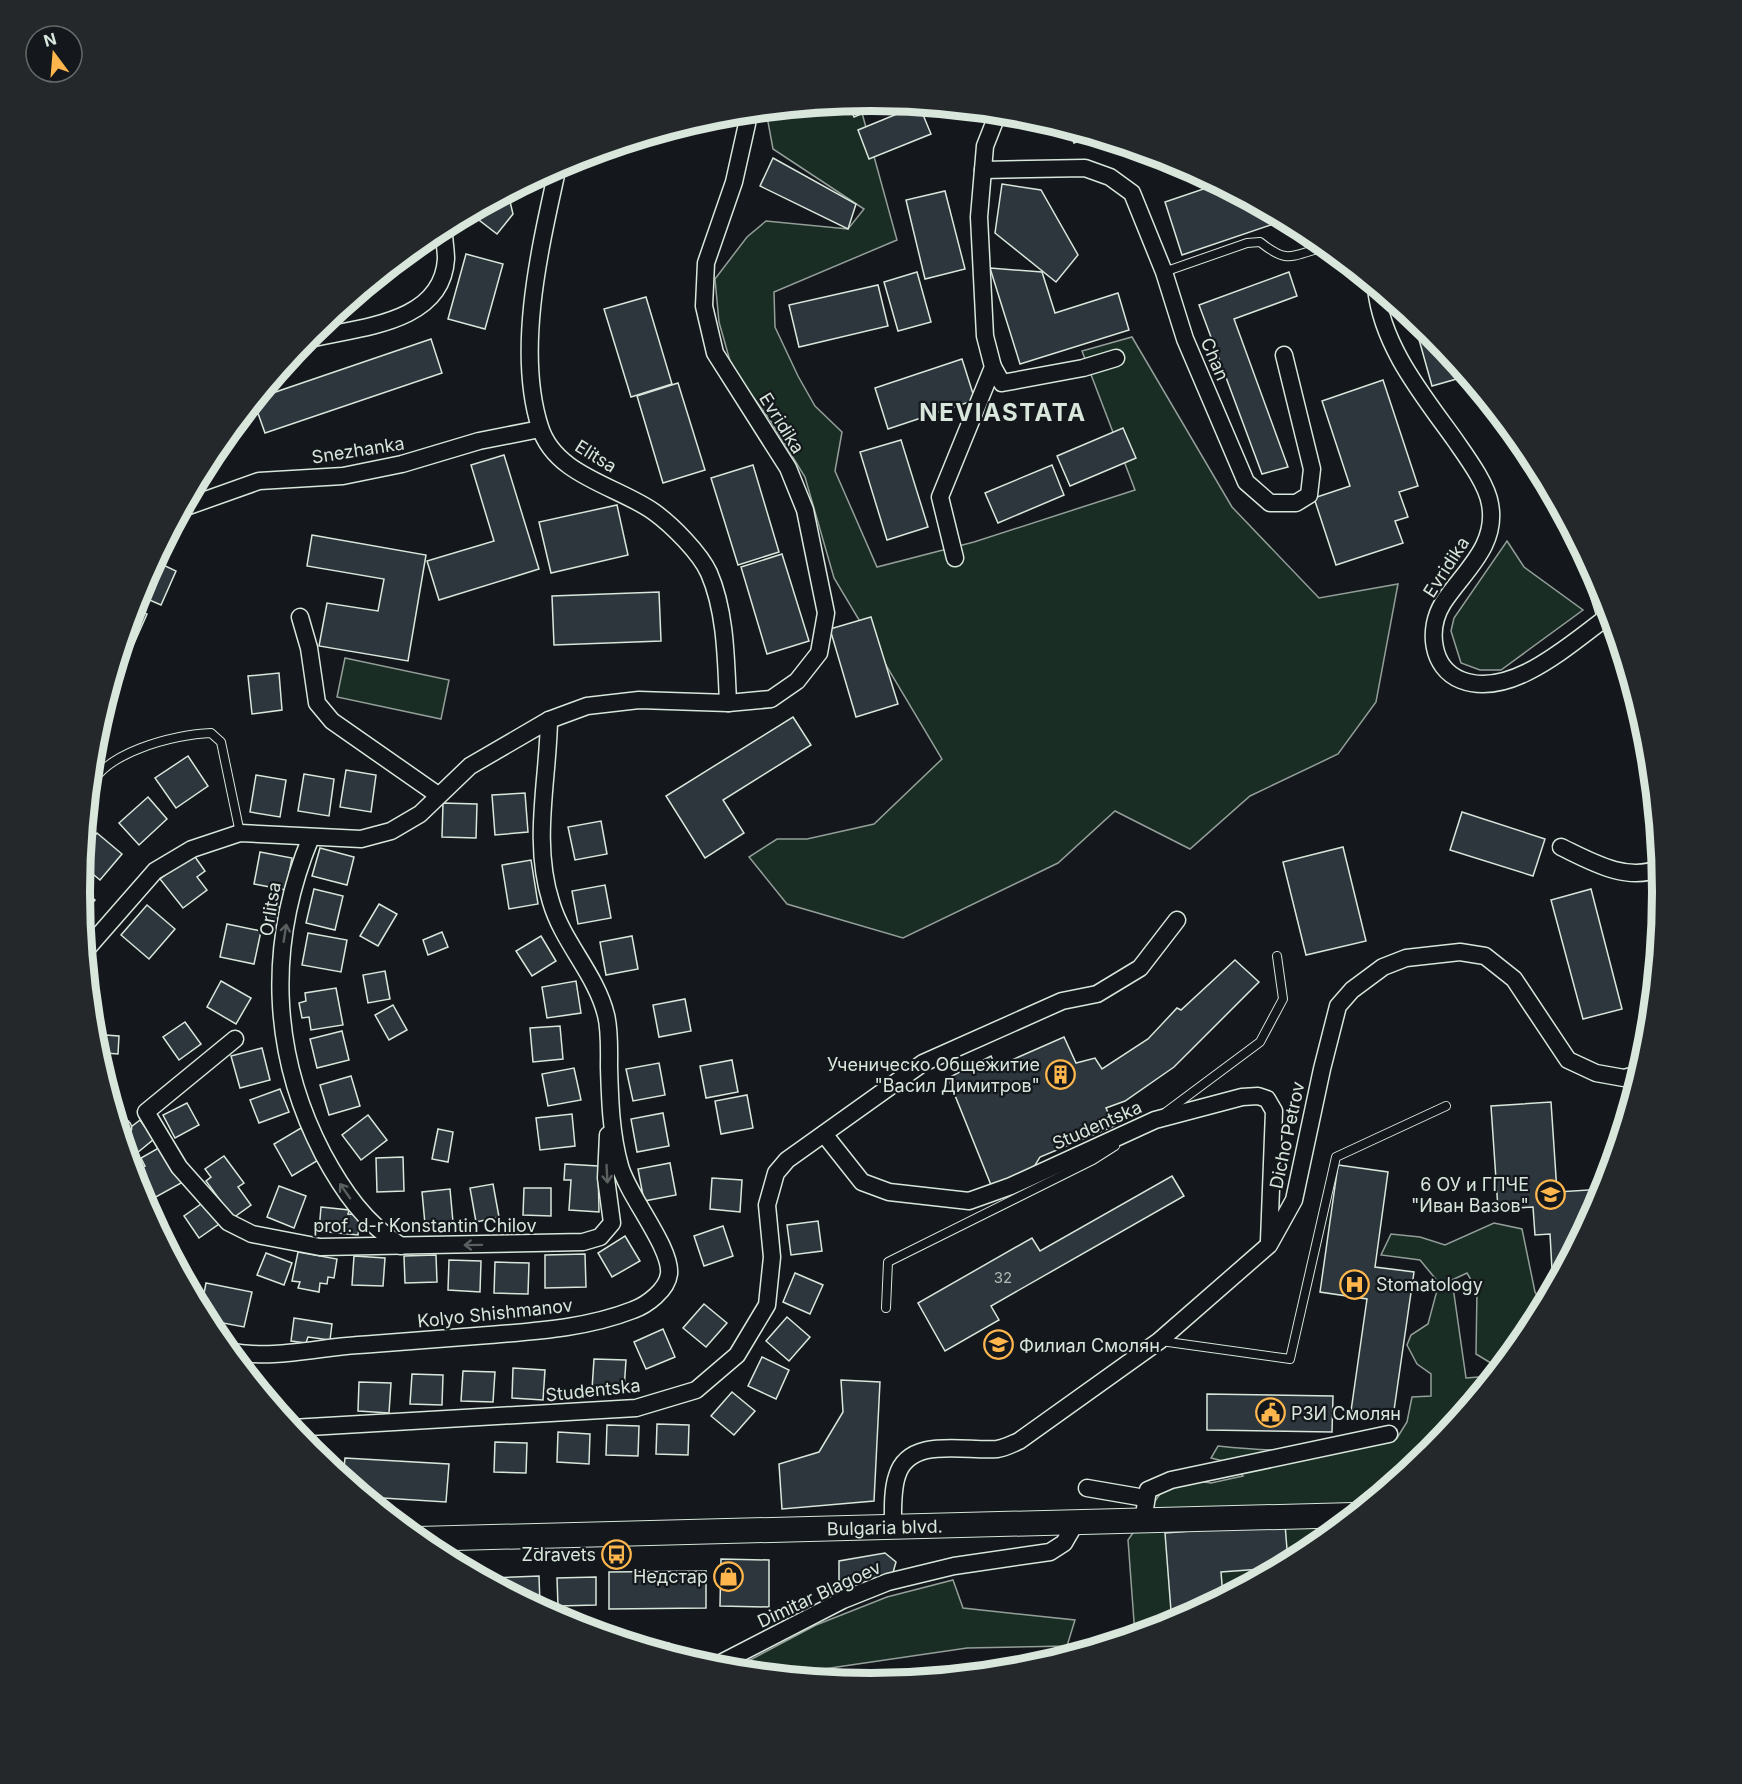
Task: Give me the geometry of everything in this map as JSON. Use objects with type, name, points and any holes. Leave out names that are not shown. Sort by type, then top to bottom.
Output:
[{"type":"street","points":[[995,121],[985,146],[980,217],[985,336],[993,367],[1002,383],[1083,368],[1116,358]]},
{"type":"street","name":"Evridika","points":[[240,833],[361,839],[391,831],[420,814],[470,766],[549,720],[587,705],[639,700],[728,703],[771,699],[797,681],[819,653],[826,613],[805,510],[788,468],[715,353],[704,306],[706,262],[735,182],[747,122]]},
{"type":"street","name":"Chan","points":[[983,170],[1085,168],[1110,177],[1132,193],[1164,272],[1185,339],[1246,482],[1270,503],[1283,504],[1296,503],[1309,495],[1312,469],[1284,355]]},
{"type":"street","name":"Elitsa","points":[[555,178],[536,266],[531,322],[532,382],[540,429],[554,452],[575,470],[654,512],[677,531],[708,571],[716,594],[726,655],[728,703]]},
{"type":"street","points":[[324,336],[400,318],[427,302],[438,285],[446,261],[446,237]]},
{"type":"street","name":"Evridika","points":[[1379,299],[1389,336],[1409,375],[1469,461],[1490,503],[1489,535],[1470,571],[1442,605],[1432,639],[1443,669],[1462,681],[1486,684],[1515,677],[1548,662],[1603,620]]},
{"type":"street","points":[[955,558],[940,497],[993,367]]},
{"type":"street","name":"Snezhanka","points":[[193,504],[259,481],[343,476],[402,464],[479,441],[540,429]]},
{"type":"street","points":[[300,617],[309,648],[317,703],[332,721],[438,795]]},
{"type":"street","name":"Kolyo Shishmanov","points":[[241,1353],[287,1355],[332,1347],[560,1329],[635,1310],[657,1296],[669,1276],[666,1253],[650,1228],[620,1168],[610,1116],[606,1016],[597,990],[570,946],[551,904],[543,871],[541,829],[549,720]]},
{"type":"street","points":[[92,943],[155,871],[192,849],[240,833]]},
{"type":"street","name":"Orlitsa","points":[[311,837],[294,878],[278,991],[282,1036],[304,1116],[339,1183],[355,1206],[386,1237],[401,1246]]},
{"type":"street","points":[[1561,847],[1601,866],[1630,873],[1651,869]]},
{"type":"street","name":"Studentska","points":[[303,1427],[636,1408],[696,1390],[737,1355],[767,1305],[772,1257],[767,1205],[776,1173],[787,1160],[923,1063],[1062,1001],[1098,994],[1140,968],[1176,920]]},
{"type":"street","name":"Dicho Petrov","points":[[893,1527],[896,1478],[899,1468],[907,1460],[934,1448],[1000,1449],[1019,1441],[1158,1341],[1269,1245],[1294,1200],[1338,1006],[1352,990],[1383,967],[1406,958],[1460,952],[1485,956],[1514,979],[1568,1060],[1596,1073],[1629,1076]]},
{"type":"street","name":"prof. d-r Konstantin Chilov","points":[[235,1039],[146,1112],[179,1167],[228,1222],[252,1234],[320,1247],[562,1244],[600,1237],[612,1223],[606,1150],[610,1116]]},
{"type":"street","name":"Studentska","points":[[824,1134],[862,1182],[889,1192],[969,1202],[1011,1186],[1155,1120],[1242,1097],[1258,1096],[1267,1100],[1274,1111],[1269,1245]]},
{"type":"street","points":[[1087,1488],[1144,1509],[1148,1490],[1171,1480],[1389,1434]]},
{"type":"street","name":"Bulgaria blvd.","points":[[434,1539],[1075,1524],[1144,1509],[1342,1515]]},
{"type":"street","name":"Dimitar Blagoev","points":[[728,1659],[843,1600],[888,1582],[954,1566],[1050,1552],[1064,1543],[1075,1524]]},
{"type":"lane","points":[[1164,272],[1247,243],[1260,242],[1278,256],[1287,258],[1315,250]]},
{"type":"lane","points":[[99,775],[111,762],[139,748],[197,733],[211,733],[221,742],[240,833]]},
{"type":"lane","points":[[886,1308],[888,1262],[1093,1160],[1155,1120],[1260,1042],[1283,999],[1277,956]]},
{"type":"lane","points":[[1158,1341],[1290,1359],[1336,1157],[1446,1106]]},
{"type":"green space","points":[[862,111],[897,240],[774,292],[775,327],[798,376],[815,406],[842,432],[835,471],[877,567],[974,542],[1135,490],[1082,351],[1132,337],[1232,507],[1319,598],[1398,584],[1376,702],[1338,754],[1250,796],[1190,849],[1115,811],[1058,863],[903,938],[787,904],[749,857],[777,839],[807,839],[874,824],[942,759],[834,578],[805,477],[770,420],[732,368],[719,322],[715,279],[747,237],[766,221],[848,229],[864,209],[773,149],[767,118]]},
{"type":"green space","points":[[1507,541],[1524,567],[1583,610],[1501,670],[1480,670],[1461,663],[1451,631],[1454,618]]},
{"type":"green space","points":[[345,658],[449,680],[441,719],[337,697]]},
{"type":"green space","points":[[1494,1223],[1522,1229],[1535,1292],[1538,1297],[1493,1364],[1476,1354],[1477,1290],[1467,1273],[1452,1280],[1466,1378],[1483,1377],[1423,1444],[1346,1512],[1261,1568],[1170,1614],[1134,1627],[1128,1540],[1160,1494],[1185,1479],[1211,1483],[1243,1476],[1231,1463],[1211,1458],[1218,1446],[1263,1450],[1331,1450],[1397,1438],[1407,1422],[1412,1397],[1431,1396],[1431,1374],[1417,1364],[1407,1345],[1411,1335],[1428,1324],[1439,1283],[1420,1260],[1381,1255],[1391,1234],[1420,1237],[1445,1245]]},
{"type":"green space","points":[[953,1580],[963,1608],[1075,1620],[1067,1646],[967,1648],[814,1670],[746,1662],[816,1625],[887,1597]]},
{"type":"building","points":[[868,111],[854,117],[852,112]]},
{"type":"building","points":[[901,112],[922,113],[931,134],[869,159],[858,130]]},
{"type":"building","points":[[773,158],[856,204],[848,229],[760,186]]},
{"type":"building","points":[[1002,184],[1041,190],[1078,255],[1056,282],[995,233]]},
{"type":"building","points":[[1207,188],[1274,224],[1182,255],[1165,202]]},
{"type":"building","points":[[945,191],[965,269],[925,279],[906,200]]},
{"type":"building","points":[[510,201],[513,214],[497,234],[477,218]]},
{"type":"building","points":[[466,254],[503,264],[485,329],[448,319]]},
{"type":"building","points":[[990,268],[1042,272],[1055,313],[1118,293],[1129,330],[1020,364]]},
{"type":"building","points":[[917,272],[931,322],[898,331],[884,282]]},
{"type":"building","points":[[1289,272],[1297,296],[1234,319],[1288,467],[1262,474],[1199,305]]},
{"type":"building","points":[[878,285],[888,326],[799,347],[789,305]]},
{"type":"building","points":[[646,297],[672,384],[631,397],[604,309]]},
{"type":"building","points":[[1418,335],[1459,378],[1432,386]]},
{"type":"building","points":[[431,339],[442,373],[265,433],[257,410],[270,394]]},
{"type":"building","points":[[962,359],[975,400],[888,429],[875,388]]},
{"type":"building","points":[[1383,380],[1418,486],[1399,492],[1408,517],[1395,521],[1403,543],[1336,565],[1314,498],[1350,486],[1322,401]]},
{"type":"building","points":[[678,383],[705,470],[663,483],[637,396]]},
{"type":"building","points":[[1123,428],[1136,458],[1070,486],[1057,456]]},
{"type":"building","points":[[901,440],[928,527],[887,540],[860,452]]},
{"type":"building","points":[[504,455],[539,569],[439,600],[427,561],[494,541],[471,465]]},
{"type":"building","points":[[753,465],[779,552],[738,565],[711,478]]},
{"type":"building","points":[[1052,465],[1064,495],[998,523],[985,493]]},
{"type":"building","points":[[617,505],[628,555],[551,573],[539,522]]},
{"type":"building","points":[[312,535],[426,555],[408,661],[319,646],[327,603],[378,611],[384,579],[307,566]]},
{"type":"building","points":[[782,554],[809,641],[767,654],[741,567]]},
{"type":"building","points":[[163,565],[176,571],[161,605],[147,599]]},
{"type":"building","points":[[659,592],[661,641],[554,645],[552,596]]},
{"type":"building","points":[[142,612],[147,614],[132,648],[129,647]]},
{"type":"building","points":[[871,617],[898,704],[856,717],[830,629]]},
{"type":"building","points":[[279,673],[282,710],[252,714],[248,676]]},
{"type":"building","points":[[793,717],[811,745],[723,800],[744,833],[705,858],[666,796]]},
{"type":"building","points":[[188,756],[208,786],[176,808],[155,778]]},
{"type":"building","points":[[346,770],[376,775],[371,812],[340,807]]},
{"type":"building","points":[[304,774],[334,779],[329,816],[298,811]]},
{"type":"building","points":[[256,775],[286,780],[280,817],[250,812]]},
{"type":"building","points":[[525,793],[528,832],[495,835],[492,795]]},
{"type":"building","points":[[148,797],[167,819],[139,845],[119,823]]},
{"type":"building","points":[[443,803],[477,804],[476,838],[442,837]]},
{"type":"building","points":[[1462,812],[1545,839],[1533,876],[1450,850]]},
{"type":"building","points":[[601,821],[607,854],[575,860],[568,827]]},
{"type":"building","points":[[97,833],[122,854],[100,880],[91,872],[92,839]]},
{"type":"building","points":[[1343,847],[1366,941],[1306,955],[1283,862]]},
{"type":"building","points":[[320,848],[354,857],[347,885],[312,876]]},
{"type":"building","points":[[260,852],[292,858],[286,890],[254,884]]},
{"type":"building","points":[[193,854],[205,871],[197,877],[207,890],[183,908],[160,879]]},
{"type":"building","points":[[531,860],[538,904],[509,909],[502,865]]},
{"type":"building","points":[[605,885],[611,918],[578,924],[572,891]]},
{"type":"building","points":[[314,889],[343,896],[335,930],[306,923]]},
{"type":"building","points":[[1591,889],[1622,1009],[1583,1019],[1551,900]]},
{"type":"building","points":[[269,904],[284,908],[278,929],[263,925]]},
{"type":"building","points":[[379,904],[397,914],[378,946],[360,936]]},
{"type":"building","points":[[147,905],[175,929],[149,959],[121,935]]},
{"type":"building","points":[[227,924],[261,931],[254,964],[220,957]]},
{"type":"building","points":[[442,932],[448,947],[428,955],[423,940]]},
{"type":"building","points":[[308,933],[347,940],[341,972],[302,965]]},
{"type":"building","points":[[541,936],[556,961],[532,976],[516,951]]},
{"type":"building","points":[[632,936],[638,969],[606,975],[600,942]]},
{"type":"building","name":"Ученическо Общежитие \"Васил Димитров\"","points":[[1235,960],[1259,982],[1174,1067],[1125,1101],[1106,1108],[1114,1126],[1040,1157],[1029,1175],[993,1190],[948,1078],[991,1056],[996,1067],[1064,1037],[1076,1063],[1095,1058],[1102,1069],[1148,1039],[1177,1008],[1181,1010]]},
{"type":"building","points":[[385,971],[390,999],[368,1003],[363,975]]},
{"type":"building","points":[[221,981],[251,998],[236,1024],[207,1007]]},
{"type":"building","points":[[576,981],[581,1013],[547,1018],[542,987]]},
{"type":"building","points":[[336,988],[343,1025],[311,1030],[309,1017],[302,1018],[299,1003],[306,1001],[305,993]]},
{"type":"building","points":[[685,999],[691,1031],[659,1037],[653,1005]]},
{"type":"building","points":[[393,1005],[407,1030],[389,1040],[375,1015]]},
{"type":"building","points":[[185,1022],[201,1044],[179,1060],[163,1037]]},
{"type":"building","points":[[560,1026],[563,1059],[533,1062],[530,1028]]},
{"type":"building","points":[[342,1031],[349,1060],[317,1068],[310,1039]]},
{"type":"building","points":[[105,1035],[119,1036],[118,1054],[107,1053]]},
{"type":"building","points":[[262,1048],[270,1080],[240,1088],[231,1056]]},
{"type":"building","points":[[732,1060],[738,1092],[706,1098],[700,1066]]},
{"type":"building","points":[[659,1063],[665,1095],[633,1101],[626,1069]]},
{"type":"building","points":[[574,1068],[581,1100],[548,1106],[542,1074]]},
{"type":"building","points":[[351,1076],[360,1106],[329,1115],[320,1085]]},
{"type":"building","points":[[280,1089],[289,1112],[259,1123],[250,1100]]},
{"type":"building","points":[[747,1095],[753,1128],[721,1134],[715,1101]]},
{"type":"building","name":"6 ОУ и ГПЧЕ \"Иван Вазов\"","points":[[1551,1102],[1557,1192],[1593,1190],[1552,1273],[1550,1234],[1535,1235],[1533,1207],[1498,1209],[1491,1106]]},
{"type":"building","points":[[187,1103],[199,1125],[175,1138],[163,1115]]},
{"type":"building","points":[[663,1113],[669,1146],[637,1152],[631,1119]]},
{"type":"building","points":[[572,1114],[575,1146],[540,1150],[536,1118]]},
{"type":"building","points":[[368,1115],[387,1140],[361,1160],[342,1135]]},
{"type":"building","points":[[140,1120],[154,1139],[137,1153],[133,1148],[127,1130]]},
{"type":"building","points":[[301,1128],[320,1159],[292,1176],[274,1144]]},
{"type":"building","points":[[438,1129],[453,1132],[448,1162],[432,1159]]},
{"type":"building","points":[[162,1146],[183,1182],[154,1198],[140,1168],[145,1166],[141,1158]]},
{"type":"building","points":[[224,1156],[244,1183],[238,1187],[251,1205],[233,1218],[206,1181],[211,1177],[205,1169]]},
{"type":"building","points":[[403,1157],[404,1191],[377,1192],[376,1158]]},
{"type":"building","points":[[670,1163],[676,1195],[644,1201],[638,1169]]},
{"type":"building","points":[[565,1164],[598,1166],[599,1212],[569,1210],[571,1180],[564,1180]]},
{"type":"building","points":[[1338,1165],[1388,1172],[1375,1267],[1414,1272],[1393,1417],[1351,1411],[1367,1299],[1320,1292]]},
{"type":"building","points":[[1172,1176],[1184,1196],[991,1306],[999,1320],[945,1351],[918,1303],[1032,1238],[1040,1251]]},
{"type":"building","points":[[712,1178],[742,1180],[740,1212],[710,1209]]},
{"type":"building","points":[[493,1184],[499,1217],[476,1222],[470,1188]]},
{"type":"building","points":[[279,1186],[306,1196],[294,1228],[267,1217]]},
{"type":"building","points":[[524,1188],[551,1188],[551,1216],[523,1215]]},
{"type":"building","points":[[450,1189],[453,1222],[425,1224],[422,1192]]},
{"type":"building","points":[[204,1202],[219,1224],[199,1238],[184,1216]]},
{"type":"building","points":[[321,1207],[349,1210],[348,1214],[360,1215],[358,1235],[319,1231]]},
{"type":"building","points":[[818,1221],[822,1251],[791,1255],[787,1225]]},
{"type":"building","points":[[723,1226],[733,1256],[704,1266],[694,1236]]},
{"type":"building","points":[[625,1236],[640,1261],[612,1277],[598,1253]]},
{"type":"building","points":[[298,1252],[337,1259],[334,1278],[328,1277],[327,1284],[320,1283],[319,1292],[298,1288],[300,1282],[292,1281]]},
{"type":"building","points":[[266,1253],[292,1263],[284,1285],[257,1275]]},
{"type":"building","points":[[585,1254],[586,1287],[545,1288],[545,1255]]},
{"type":"building","points":[[436,1255],[437,1282],[405,1283],[404,1256]]},
{"type":"building","points":[[354,1256],[385,1258],[383,1286],[352,1285]]},
{"type":"building","points":[[449,1260],[481,1261],[480,1292],[448,1290]]},
{"type":"building","points":[[495,1262],[529,1263],[528,1294],[494,1293]]},
{"type":"building","points":[[795,1273],[823,1285],[810,1314],[783,1302]]},
{"type":"building","points":[[206,1283],[252,1292],[244,1327],[220,1322],[204,1296]]},
{"type":"building","points":[[704,1304],[727,1323],[706,1347],[683,1328]]},
{"type":"building","points":[[787,1317],[810,1337],[789,1361],[766,1341]]},
{"type":"building","points":[[294,1318],[332,1324],[330,1340],[308,1337],[306,1343],[291,1341]]},
{"type":"building","points":[[663,1329],[675,1357],[646,1369],[634,1342]]},
{"type":"building","points":[[762,1357],[789,1370],[776,1399],[748,1386]]},
{"type":"building","points":[[594,1359],[626,1360],[624,1390],[592,1389]]},
{"type":"building","points":[[513,1368],[545,1370],[543,1400],[512,1398]]},
{"type":"building","points":[[463,1371],[495,1372],[493,1402],[461,1401]]},
{"type":"building","points":[[412,1374],[443,1375],[442,1405],[410,1404]]},
{"type":"building","points":[[841,1380],[880,1382],[874,1501],[782,1509],[779,1464],[819,1452],[843,1412]]},
{"type":"building","points":[[359,1382],[391,1383],[389,1413],[358,1411]]},
{"type":"building","points":[[732,1392],[755,1411],[734,1435],[711,1416]]},
{"type":"building","name":"РЗИ Смолян","points":[[1207,1394],[1333,1396],[1332,1432],[1207,1430]]},
{"type":"building","points":[[657,1424],[689,1425],[688,1455],[656,1454]]},
{"type":"building","points":[[607,1425],[639,1426],[638,1456],[606,1455]]},
{"type":"building","points":[[558,1432],[590,1434],[589,1464],[557,1462]]},
{"type":"building","points":[[495,1442],[527,1443],[526,1473],[494,1472]]},
{"type":"building","points":[[345,1458],[449,1464],[446,1502],[379,1498],[344,1468]]},
{"type":"building","points":[[1285,1524],[1287,1552],[1259,1569],[1221,1572],[1222,1589],[1171,1613],[1165,1533]]},
{"type":"building","points":[[885,1553],[896,1562],[892,1576],[859,1590],[839,1589],[839,1561]]},
{"type":"building","points":[[721,1559],[769,1560],[769,1607],[720,1606]]},
{"type":"building","points":[[706,1571],[706,1608],[609,1609],[609,1572]]},
{"type":"building","points":[[539,1576],[540,1599],[526,1592],[499,1578]]},
{"type":"building","points":[[596,1577],[596,1605],[558,1606],[557,1578]]},
{"type":"place","name":"Ученическо Общежитие \"Васил Димитров\"","points":[[1061,1074]]},
{"type":"place","name":"6 ОУ и ГПЧЕ \"Иван Вазов\"","points":[[1550,1194]]},
{"type":"place","name":"Stomatology","points":[[1355,1284]]},
{"type":"place","name":"Филиал Смолян","points":[[998,1345]]},
{"type":"place","name":"РЗИ Смолян","points":[[1270,1413]]},
{"type":"place","name":"Zdravets","points":[[617,1554]]},
{"type":"place","name":"Недстар","points":[[729,1576]]},
{"type":"district","name":"NEVIASTATA","points":[[1003,412]]}]
